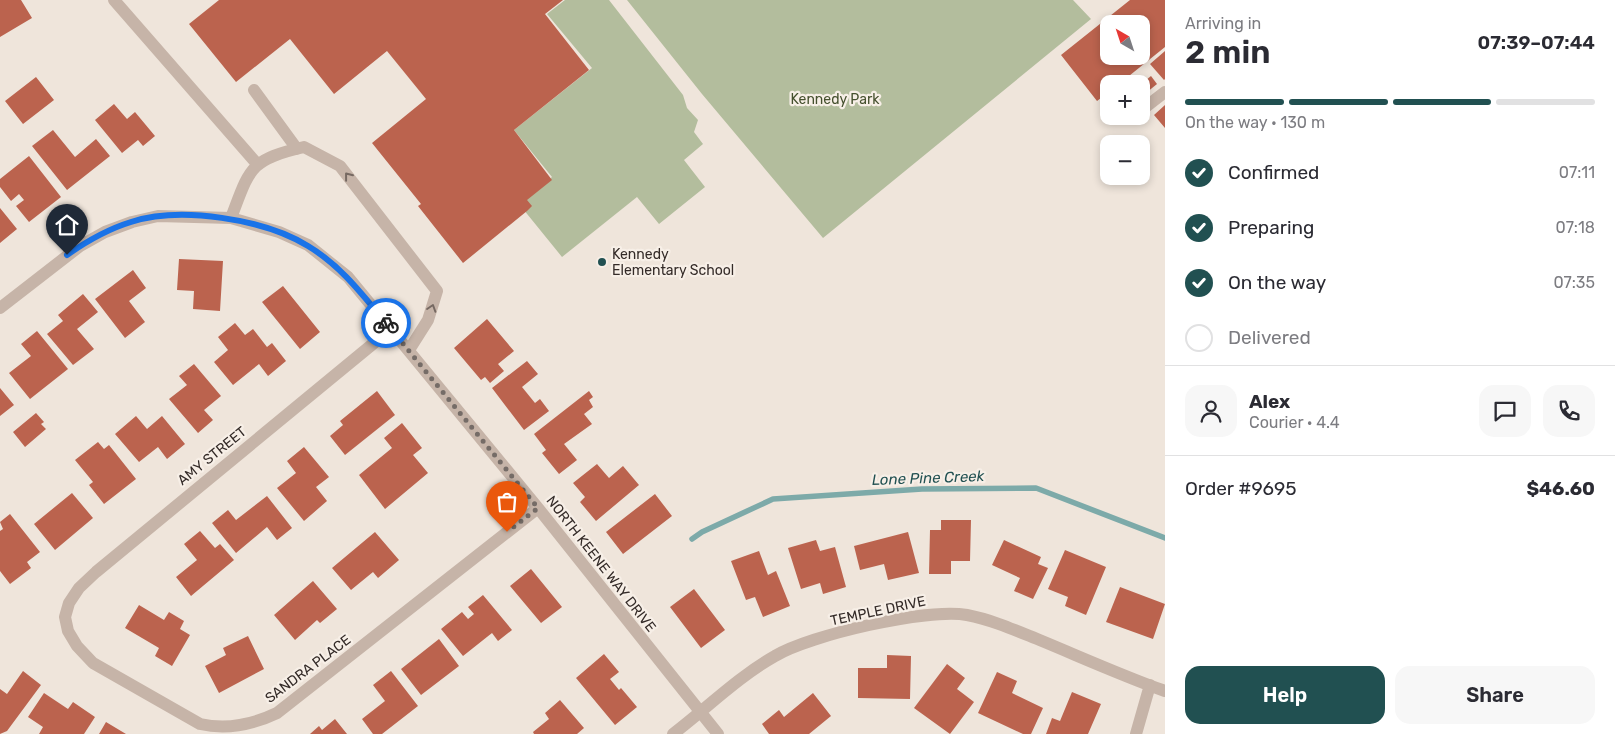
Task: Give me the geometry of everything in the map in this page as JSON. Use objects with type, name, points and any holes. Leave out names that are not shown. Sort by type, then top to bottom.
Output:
[{"type":"street","points":[[114,0],[258,165]]},
{"type":"street","points":[[254,90],[297,149]]},
{"type":"street","points":[[1150,104],[1165,92]]},
{"type":"street","points":[[231,218],[249,172],[269,156],[304,147],[340,166],[437,291],[428,320],[409,350]]},
{"type":"street","name":"NORTH KEENE WAY DRIVE","points":[[0,308],[80,246],[122,226],[158,216],[231,218],[279,232],[308,245],[348,277],[538,508],[718,734]]},
{"type":"street","name":"AMY STREET","points":[[65,617],[69,603],[79,588],[96,572],[391,329]]},
{"type":"street","name":"SANDRA PLACE","points":[[65,617],[68,631],[77,646],[93,663],[200,724],[216,728],[257,723],[277,713],[538,508]]},
{"type":"street","name":"TEMPLE DRIVE","points":[[673,734],[744,676],[777,655],[804,644],[870,625],[936,614],[966,615],[1002,625],[1165,690]]},
{"type":"street","points":[[1136,734],[1150,685]]},
{"type":"green space","points":[[565,0],[609,0],[683,95],[687,108],[698,120],[694,132],[703,144],[684,160],[705,187],[659,224],[637,197],[562,257],[519,204],[552,177],[514,130],[592,68],[547,14]]},
{"type":"green space","name":"Kennedy Park","points":[[627,0],[1073,0],[1091,19],[823,238],[702,94]]},
{"type":"building","points":[[0,0],[21,0],[32,18],[0,37]]},
{"type":"building","points":[[219,0],[563,0],[545,14],[589,70],[514,130],[552,180],[527,200],[532,206],[527,211],[463,263],[418,206],[421,204],[372,143],[426,99],[387,51],[334,94],[290,39],[236,82],[189,24]]},
{"type":"building","points":[[1130,0],[1165,0],[1165,47],[1150,59],[1150,15],[1111,15]]},
{"type":"building","points":[[1100,24],[1100,65],[1143,65],[1130,75],[1100,75],[1100,99],[1097,101],[1061,55]]},
{"type":"building","points":[[1165,51],[1164,80],[1150,64]]},
{"type":"building","points":[[36,77],[54,100],[23,124],[5,101]]},
{"type":"building","points":[[1150,77],[1157,84],[1150,90]]},
{"type":"building","points":[[114,104],[127,119],[135,112],[155,136],[143,146],[138,140],[122,153],[95,120]]},
{"type":"building","points":[[1165,105],[1165,128],[1154,115]]},
{"type":"building","points":[[53,130],[75,157],[96,139],[110,156],[67,190],[32,146]]},
{"type":"building","points":[[29,156],[61,197],[29,222],[16,206],[24,200],[19,194],[11,201],[0,187],[0,179]]},
{"type":"building","points":[[0,208],[17,229],[0,243]]},
{"type":"building","points":[[179,259],[223,261],[220,311],[193,309],[194,291],[177,290]]},
{"type":"building","points":[[133,270],[146,288],[129,301],[145,322],[125,338],[95,299]]},
{"type":"building","points":[[283,286],[320,332],[300,349],[262,302]]},
{"type":"building","points":[[83,294],[98,312],[77,329],[94,349],[73,365],[47,334],[63,321],[58,315]]},
{"type":"building","points":[[487,319],[514,351],[498,364],[504,371],[490,383],[485,377],[481,380],[454,348]]},
{"type":"building","points":[[235,323],[245,335],[253,329],[267,347],[272,343],[286,361],[268,376],[259,364],[233,385],[214,362],[228,350],[218,337]]},
{"type":"building","points":[[37,331],[68,369],[30,399],[9,373],[31,356],[21,344]]},
{"type":"building","points":[[527,361],[538,374],[522,387],[535,403],[540,399],[549,411],[524,430],[492,388]]},
{"type":"building","points":[[194,364],[221,396],[204,410],[213,420],[198,433],[169,399],[187,385],[179,376]]},
{"type":"building","points":[[0,388],[14,405],[0,416]]},
{"type":"building","points":[[377,391],[395,415],[345,455],[330,436],[343,425],[340,421]]},
{"type":"building","points":[[589,391],[593,397],[589,400],[593,407],[584,414],[592,424],[564,444],[577,460],[559,474],[542,453],[546,450],[534,434]]},
{"type":"building","points":[[36,413],[44,422],[41,424],[46,429],[25,447],[13,432]]},
{"type":"building","points":[[136,416],[147,429],[162,416],[185,444],[167,459],[158,447],[139,462],[115,434]]},
{"type":"building","points":[[402,423],[422,448],[413,455],[428,473],[385,509],[359,475],[392,448],[384,438]]},
{"type":"building","points":[[98,442],[104,449],[109,445],[136,479],[104,504],[89,485],[93,482],[75,460]]},
{"type":"building","points":[[304,447],[329,477],[316,487],[327,501],[304,521],[277,488],[296,473],[287,461]]},
{"type":"building","points":[[597,464],[609,478],[623,466],[639,485],[596,521],[580,502],[585,497],[573,483]]},
{"type":"building","points":[[72,493],[93,518],[55,550],[34,524]]},
{"type":"building","points":[[655,494],[672,516],[623,554],[606,532]]},
{"type":"building","points":[[267,496],[292,528],[277,540],[267,527],[236,553],[212,523],[228,510],[236,520]]},
{"type":"building","points":[[10,514],[40,552],[27,562],[31,568],[10,584],[0,571],[0,531],[3,529],[0,522]]},
{"type":"building","points":[[941,520],[971,520],[970,561],[951,561],[951,574],[929,574],[930,530],[941,530]]},
{"type":"building","points":[[200,531],[215,548],[220,544],[234,560],[191,596],[176,577],[197,560],[184,544]]},
{"type":"building","points":[[375,532],[399,560],[378,578],[373,572],[351,590],[332,568]]},
{"type":"building","points":[[908,532],[919,573],[888,580],[884,564],[860,570],[854,546]]},
{"type":"building","points":[[816,540],[820,551],[835,547],[846,587],[823,594],[820,583],[801,589],[788,548]]},
{"type":"building","points":[[1004,540],[1041,557],[1038,564],[1048,568],[1033,599],[1014,591],[1020,578],[992,565]]},
{"type":"building","points":[[1065,550],[1106,567],[1086,615],[1065,606],[1068,597],[1048,589]]},
{"type":"building","points":[[759,551],[768,575],[776,571],[790,606],[763,617],[755,597],[746,600],[731,561]]},
{"type":"building","points":[[531,569],[562,607],[541,623],[510,586]]},
{"type":"building","points":[[313,581],[337,609],[320,623],[317,620],[295,640],[274,615]]},
{"type":"building","points":[[1120,587],[1165,604],[1153,639],[1106,622]]},
{"type":"building","points":[[694,589],[725,630],[701,648],[670,607]]},
{"type":"building","points":[[483,595],[512,630],[498,641],[492,633],[463,656],[441,629],[462,612],[468,619],[474,614],[468,607]]},
{"type":"building","points":[[139,605],[164,620],[169,612],[184,621],[180,629],[190,635],[172,666],[155,656],[159,648],[125,628]]},
{"type":"building","points":[[248,636],[264,669],[219,693],[205,666],[226,655],[223,648]]},
{"type":"building","points":[[439,639],[459,666],[421,695],[401,669]]},
{"type":"building","points":[[604,654],[619,672],[610,679],[619,690],[621,688],[637,707],[615,725],[576,678]]},
{"type":"building","points":[[887,655],[911,656],[910,699],[858,698],[858,668],[887,668]]},
{"type":"building","points":[[947,664],[965,678],[957,689],[974,702],[950,734],[914,708]]},
{"type":"building","points":[[23,671],[41,685],[7,731],[0,734],[0,689],[7,694]]},
{"type":"building","points":[[391,671],[418,706],[382,734],[373,734],[362,719],[385,701],[373,685]]},
{"type":"building","points":[[997,672],[1017,681],[1012,693],[1043,708],[1031,734],[1023,734],[978,713]]},
{"type":"building","points":[[1072,692],[1101,704],[1088,734],[1046,734],[1052,718],[1060,721]]},
{"type":"building","points":[[44,693],[68,709],[73,702],[95,717],[84,734],[39,734],[43,727],[28,717]]},
{"type":"building","points":[[813,693],[831,716],[809,734],[769,734],[762,724],[779,710],[784,717]]},
{"type":"building","points":[[560,700],[584,728],[577,734],[534,734],[533,732],[549,719],[545,713]]},
{"type":"building","points":[[335,719],[347,734],[310,734],[319,726],[322,730]]},
{"type":"building","points":[[106,722],[126,734],[99,734]]},
{"type":"waterway","name":"Lone Pine Creek","points":[[692,539],[702,532],[773,499],[922,489],[1036,488],[1165,538]]},
{"type":"way so far","points":[[386,323],[538,508],[507,532]]},
{"type":"place","name":"Kennedy Elementary School","points":[[602,262]]},
{"type":"route","points":[[67,255],[105,232],[132,222],[158,216],[231,218],[279,232],[308,245],[348,277],[386,323]]}]
